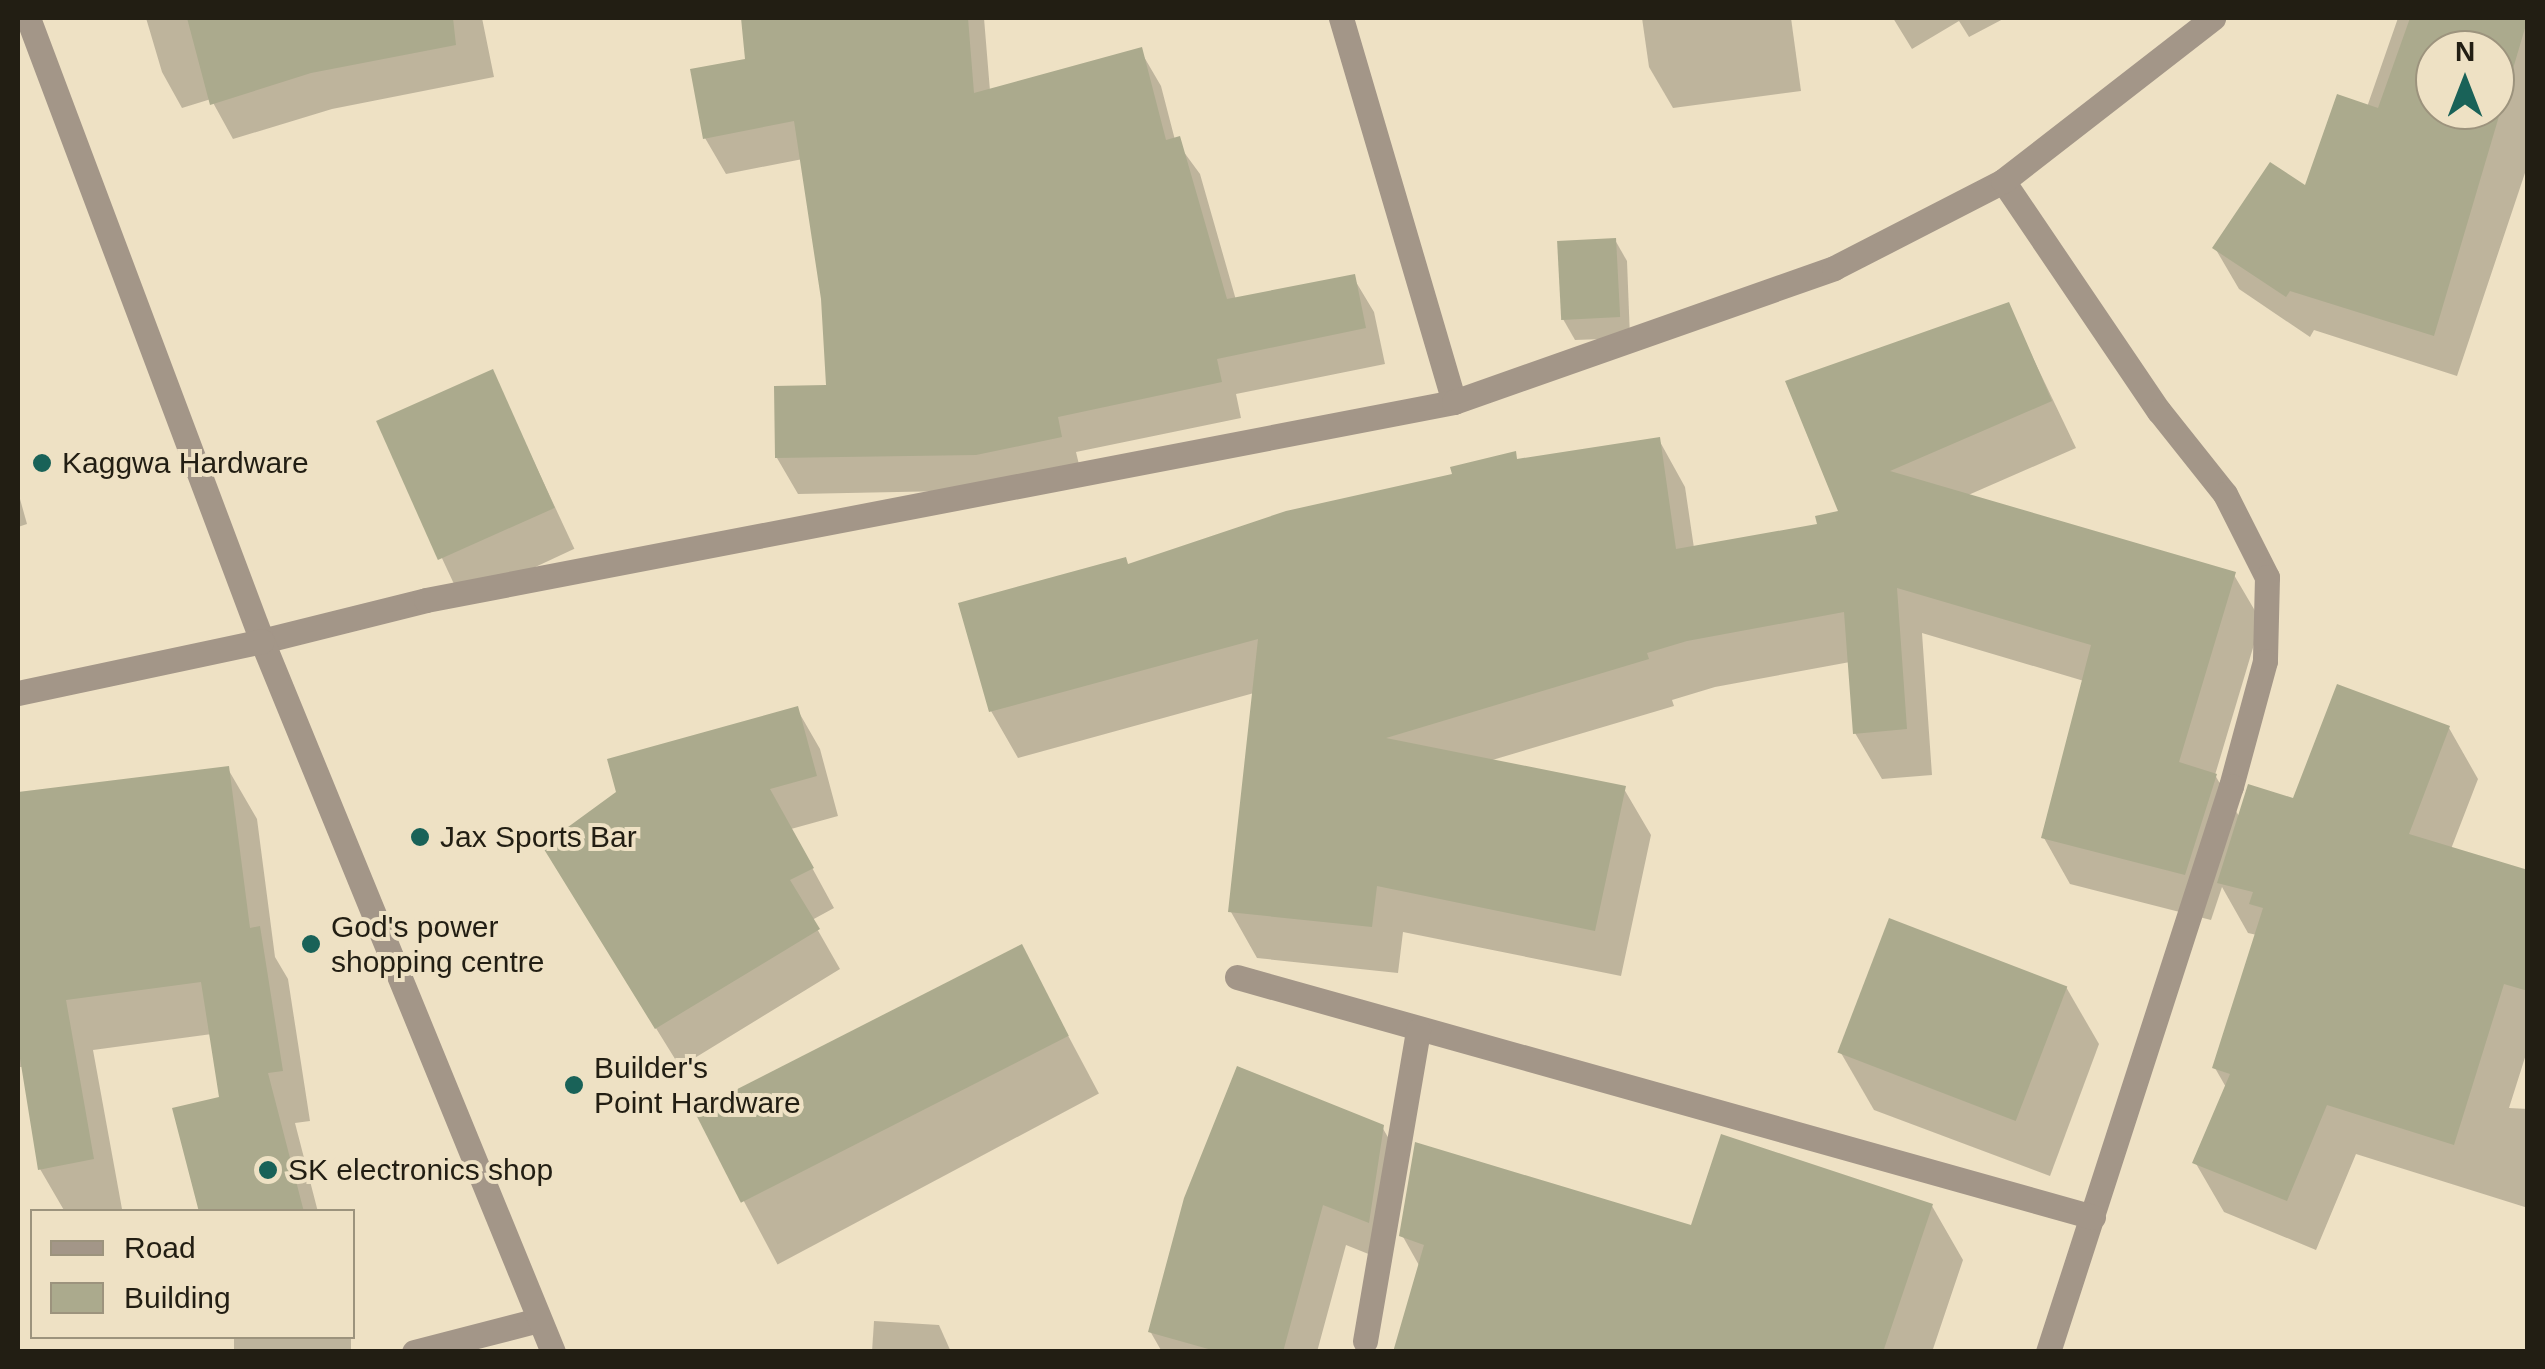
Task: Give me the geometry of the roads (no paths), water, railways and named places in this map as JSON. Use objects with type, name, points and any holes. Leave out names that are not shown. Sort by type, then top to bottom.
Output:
[{"type":"street","points":[[28,18],[262,641],[553,1352]]},
{"type":"street","points":[[1341,18],[1454,402]]},
{"type":"street","points":[[18,692],[262,641],[426,600],[1454,402],[1834,268],[2003,181],[2213,18]]},
{"type":"street","points":[[2003,181],[2159,412],[2226,494],[2267,577],[2264,661],[2232,786],[2048,1352]]},
{"type":"street","points":[[1238,977],[2093,1216]]},
{"type":"street","points":[[1365,1341],[1418,1030]]},
{"type":"street","points":[[414,1352],[539,1320]]},
{"type":"place","name":"Kaggwa Hardware","points":[[42,463]]},
{"type":"place","name":"Jax Sports Bar","points":[[420,837]]},
{"type":"place","name":"God's power shopping centre","points":[[311,944]]},
{"type":"place","name":"Builder's Point Hardware","points":[[574,1085]]},
{"type":"place","name":"SK electronics shop","points":[[268,1170]]}]
